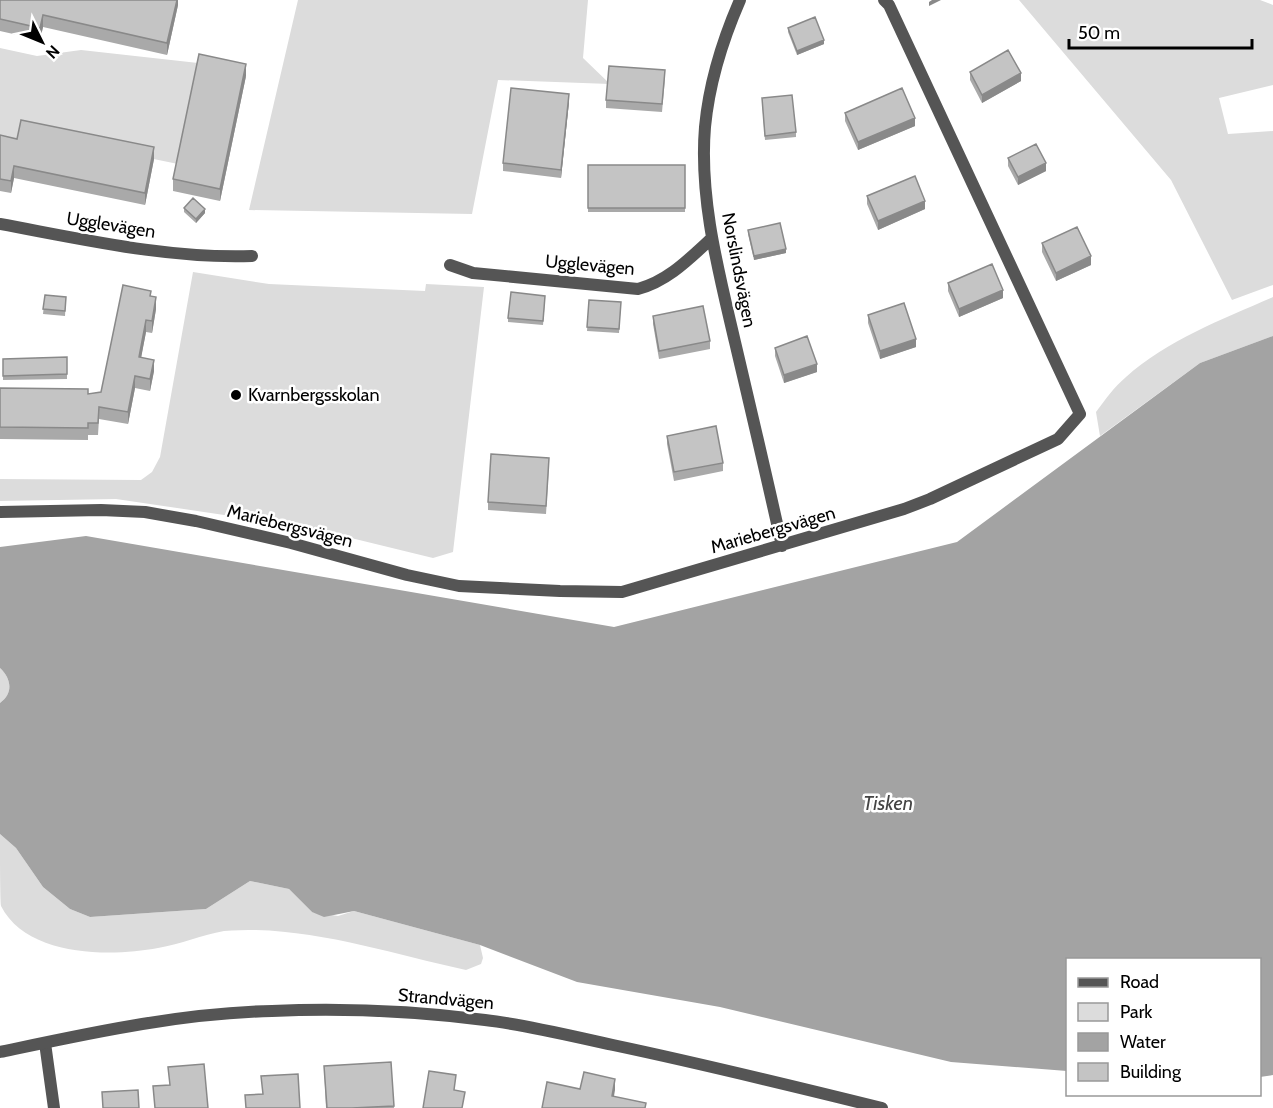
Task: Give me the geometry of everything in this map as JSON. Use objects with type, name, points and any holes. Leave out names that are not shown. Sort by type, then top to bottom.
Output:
[{"type":"street","name":"Norslindsvägen","points":[[740,0],[720,56],[705,125],[705,164],[712,238],[782,546]]},
{"type":"street","name":"Mariebergsvägen","points":[[0,512],[101,510],[145,512],[196,520],[407,575],[459,586],[622,592],[782,546],[930,499],[1058,439],[1080,414],[889,5],[884,0]]},
{"type":"street","name":"Ugglevägen","points":[[0,224],[161,251],[233,257],[252,256]]},
{"type":"street","name":"Ugglevägen","points":[[450,265],[473,273],[638,289],[651,285],[679,269],[712,238]]},
{"type":"street","name":"Strandvägen","points":[[0,1052],[103,1030],[216,1014],[272,1011],[430,1014],[536,1028],[778,1082],[882,1108]]},
{"type":"street","points":[[45,1043],[54,1108]]},
{"type":"green space","points":[[298,0],[588,0],[583,58],[610,84],[498,80],[472,214],[249,210]]},
{"type":"green space","points":[[1019,0],[1260,0],[1273,5],[1273,85],[1219,98],[1228,134],[1273,131],[1273,285],[1232,300],[1171,180]]},
{"type":"green space","points":[[0,48],[37,56],[81,50],[198,63],[178,164],[22,132],[17,151],[0,147]]},
{"type":"green space","name":"Kvarnbergsskolan","points":[[193,272],[269,284],[425,291],[426,284],[484,287],[453,552],[433,558],[306,527],[116,499],[0,501],[0,479],[141,480],[152,472],[160,457]]},
{"type":"green space","points":[[1273,297],[1273,336],[1200,363],[1100,436],[1096,412],[1118,385],[1142,364],[1196,331]]},
{"type":"green space","points":[[0,668],[7,676],[9,690],[0,703]]},
{"type":"green space","points":[[0,834],[16,848],[43,887],[70,909],[90,917],[206,909],[250,881],[289,889],[312,912],[338,916],[354,911],[480,945],[483,958],[481,964],[466,970],[336,940],[256,930],[224,931],[139,951],[71,950],[49,944],[30,935],[13,923],[1,906]]},
{"type":"water","name":"Tisken","points":[[1273,336],[1273,1075],[1261,1077],[1261,958],[1066,958],[1066,1071],[951,1062],[720,1007],[577,982],[480,945],[354,911],[324,917],[312,912],[289,889],[250,881],[206,909],[90,917],[70,909],[43,887],[16,848],[0,834],[0,703],[7,695],[9,681],[0,668],[0,547],[86,536],[614,627],[957,542],[1200,363]]},
{"type":"building","points":[[0,0],[177,0],[167,43],[43,15],[40,28],[0,19]]},
{"type":"building","points":[[815,17],[824,40],[797,51],[788,28]]},
{"type":"building","points":[[1008,50],[1021,73],[982,95],[970,72]]},
{"type":"building","points":[[199,54],[246,64],[220,189],[173,179]]},
{"type":"building","points":[[609,66],[665,70],[662,104],[606,100]]},
{"type":"building","points":[[511,88],[569,94],[561,170],[503,163]]},
{"type":"building","points":[[902,88],[915,118],[858,142],[845,113]]},
{"type":"building","points":[[792,95],[796,132],[765,136],[762,98]]},
{"type":"building","points":[[21,120],[154,147],[145,193],[14,166],[11,181],[0,179],[0,135],[17,139]]},
{"type":"building","points":[[1036,144],[1046,163],[1018,177],[1008,158]]},
{"type":"building","points":[[588,165],[685,165],[685,208],[588,208]]},
{"type":"building","points":[[915,176],[925,201],[878,221],[867,196]]},
{"type":"building","points":[[193,198],[205,209],[196,219],[184,208]]},
{"type":"building","points":[[780,223],[786,249],[754,256],[748,230]]},
{"type":"building","points":[[1077,227],[1091,256],[1056,273],[1042,243]]},
{"type":"building","points":[[992,264],[1003,290],[959,309],[948,283]]},
{"type":"building","points":[[123,285],[151,291],[150,296],[156,297],[152,321],[146,320],[139,357],[154,360],[150,379],[135,376],[128,412],[99,407],[98,423],[88,423],[88,428],[0,427],[0,388],[88,389],[88,394],[101,392]]},
{"type":"building","points":[[511,292],[545,296],[543,321],[508,318]]},
{"type":"building","points":[[45,295],[66,297],[65,311],[43,309]]},
{"type":"building","points":[[589,300],[621,302],[619,329],[587,327]]},
{"type":"building","points":[[904,303],[916,339],[880,351],[868,315]]},
{"type":"building","points":[[703,306],[710,341],[659,351],[653,316]]},
{"type":"building","points":[[807,336],[817,364],[784,375],[775,348]]},
{"type":"building","points":[[67,357],[67,374],[3,376],[3,359]]},
{"type":"building","points":[[716,426],[723,463],[674,472],[667,436]]},
{"type":"building","points":[[491,454],[549,458],[546,506],[488,502]]},
{"type":"building","points":[[391,1062],[394,1106],[327,1108],[324,1066]]},
{"type":"building","points":[[204,1064],[208,1108],[155,1108],[153,1086],[170,1085],[168,1067]]},
{"type":"building","points":[[429,1071],[456,1075],[454,1090],[465,1092],[462,1108],[423,1108]]},
{"type":"building","points":[[584,1072],[615,1079],[612,1096],[646,1103],[645,1108],[542,1108],[547,1082],[580,1089]]},
{"type":"building","points":[[298,1074],[300,1108],[246,1108],[245,1095],[263,1094],[261,1076]]},
{"type":"building","points":[[138,1090],[139,1108],[103,1108],[102,1092]]},
{"type":"place","name":"Kvarnbergsskolan","points":[[236,395]]}]
